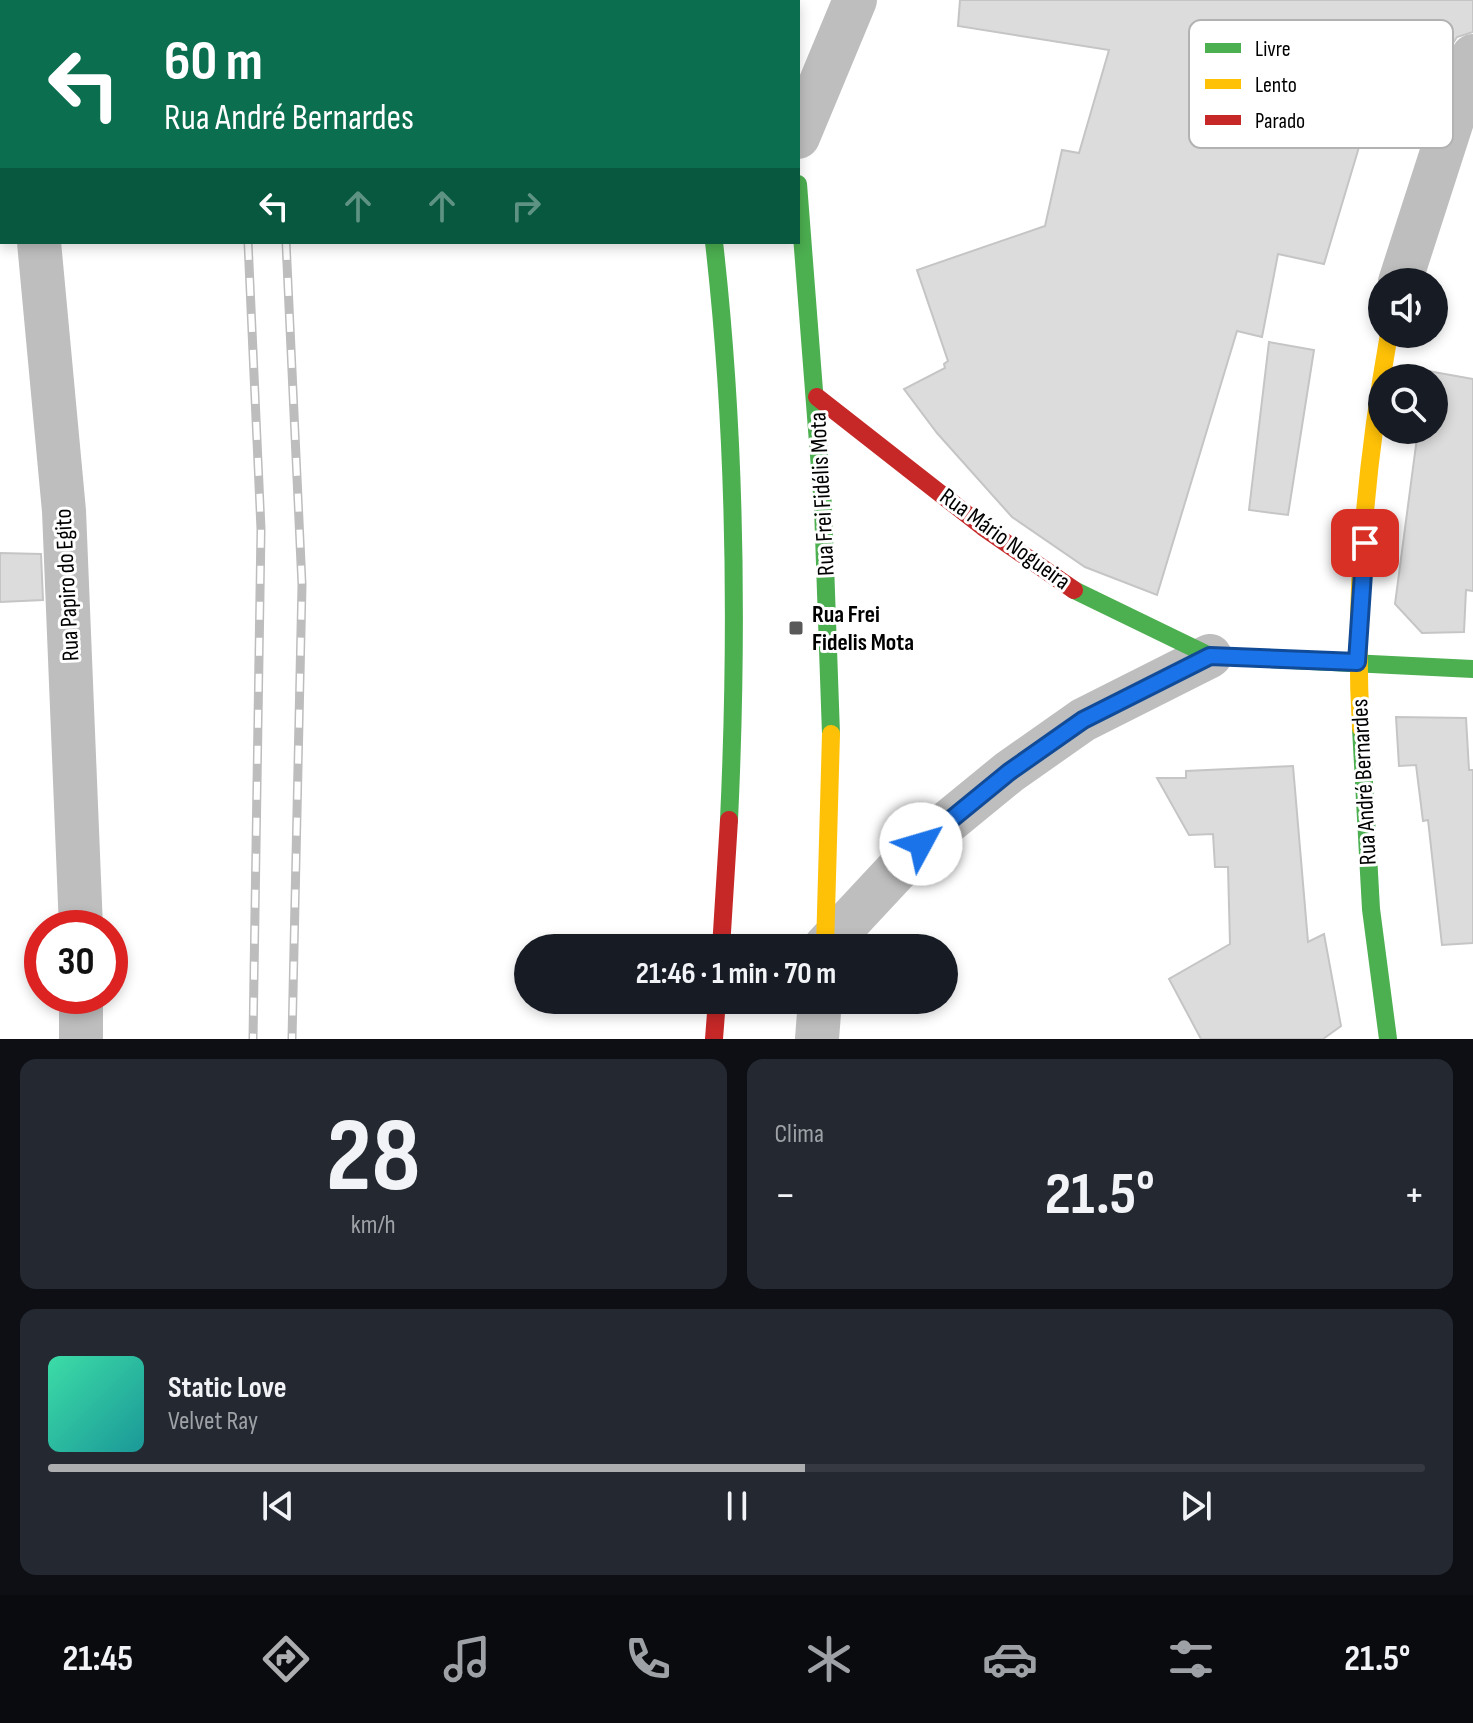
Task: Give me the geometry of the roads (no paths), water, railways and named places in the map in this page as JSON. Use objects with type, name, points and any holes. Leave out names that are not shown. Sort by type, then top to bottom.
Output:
[{"type":"street","points":[[800,132],[855,0]]},
{"type":"street","points":[[1453,118],[1473,56]]},
{"type":"street","points":[[1405,268],[1443,148]]},
{"type":"street","name":"Rua Frei Fidélis Mota","points":[[800,206],[817,397],[829,617],[831,758],[825,934]]},
{"type":"street","name":"Rua Papiro do Egito","points":[[39,244],[64,511],[80,910]]},
{"type":"street","points":[[714,244],[729,425],[735,579],[722,934]]},
{"type":"street","name":"Rua André Bernardes","points":[[1387,348],[1373,425],[1357,662],[1371,909],[1388,1039]]},
{"type":"street","name":"Rua Mário Nogueira","points":[[817,397],[983,527],[1072,589],[1210,656],[1473,669]]},
{"type":"street","name":"Rua Mário Nogueira","points":[[837,934],[921,844],[1009,772],[1083,720],[1210,656]]},
{"type":"street","points":[[81,1014],[81,1039]]},
{"type":"street","points":[[714,1039],[716,1014]]},
{"type":"street","points":[[817,1039],[819,1014]]},
{"type":"railway","points":[[248,244],[261,529],[253,1039]]},
{"type":"railway","points":[[286,244],[302,585],[292,1039]]},
{"type":"place","name":"Rua Frei Fidelis Mota","points":[[796,628]]}]
